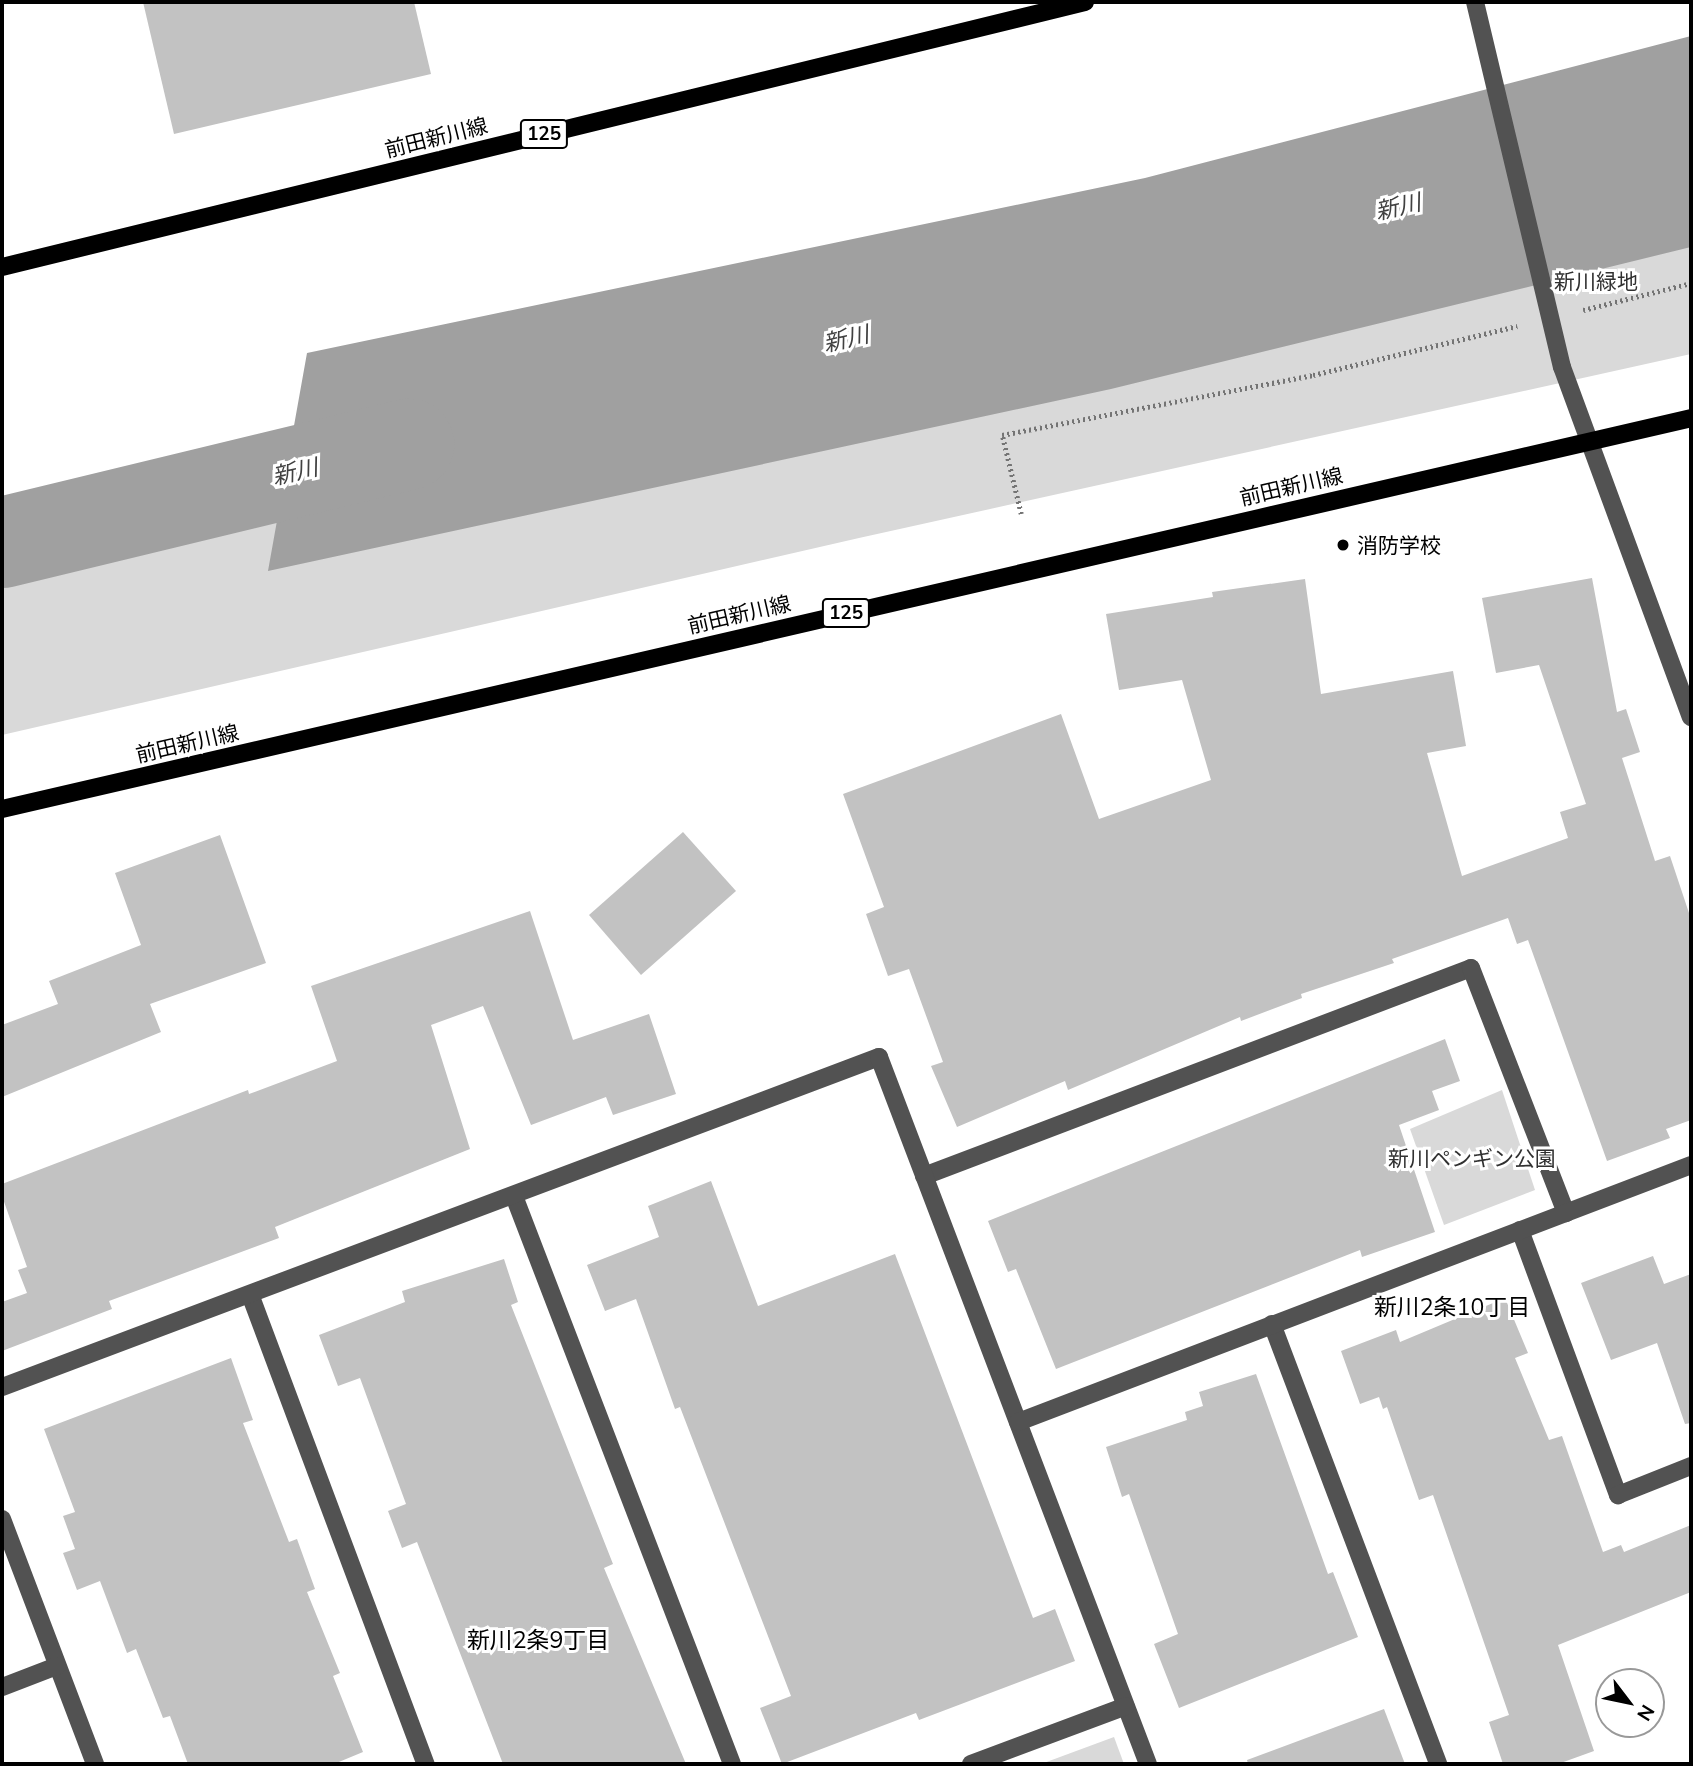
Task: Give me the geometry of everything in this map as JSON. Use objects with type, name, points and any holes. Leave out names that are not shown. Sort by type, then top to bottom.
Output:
[{"type":"main road","name":"前田新川線","points":[[2,267],[1085,2]]},
{"type":"main road","name":"前田新川線","points":[[2,809],[1691,418]]},
{"type":"street","points":[[1475,2],[1562,367],[1691,717]]},
{"type":"street","points":[[924,1176],[1472,968],[1566,1213]]},
{"type":"street","points":[[2,1387],[251,1297],[879,1057],[1148,1764]]},
{"type":"street","points":[[1018,1422],[1691,1165]]},
{"type":"street","points":[[514,1196],[732,1764]]},
{"type":"street","points":[[1520,1230],[1618,1494],[1691,1466]]},
{"type":"street","points":[[251,1297],[426,1764]]},
{"type":"street","points":[[1272,1324],[1438,1764]]},
{"type":"street","points":[[2,1519],[95,1764]]},
{"type":"street","points":[[2,1687],[57,1666]]},
{"type":"street","points":[[971,1764],[1126,1706]]},
{"type":"path","points":[[1570,313],[1691,284]]},
{"type":"path","points":[[1021,514],[1002,435],[1313,375],[1529,323]]},
{"type":"green space","name":"新川緑地","points":[[1691,165],[1691,354],[859,538],[2,735],[2,566],[483,448]]},
{"type":"green space","name":"新川ペンギン公園","points":[[1502,1090],[1535,1190],[1444,1225],[1410,1129]]},
{"type":"green space","points":[[1114,1737],[1124,1764],[1041,1764]]},
{"type":"water","points":[[1691,36],[1691,247],[1111,389],[268,571],[307,353],[1145,178]]},
{"type":"building","points":[[143,2],[414,2],[431,74],[174,134]]},
{"type":"building","points":[[1592,578],[1617,712],[1626,709],[1640,752],[1622,758],[1655,861],[1670,856],[1691,919],[1691,1120],[1666,1129],[1670,1138],[1607,1161],[1528,940],[1517,944],[1508,918],[1392,959],[1394,963],[1301,994],[1302,998],[1241,1021],[1240,1017],[1068,1090],[1065,1081],[957,1127],[931,1066],[943,1062],[909,969],[888,976],[866,914],[884,907],[843,794],[1061,714],[1099,819],[1211,780],[1182,680],[1119,690],[1106,614],[1213,597],[1212,592],[1305,579],[1321,694],[1453,671],[1466,746],[1427,753],[1462,876],[1568,838],[1560,812],[1586,804],[1539,665],[1496,673],[1482,598]]},
{"type":"building","points":[[683,832],[736,891],[641,975],[589,915]]},
{"type":"building","points":[[220,835],[266,963],[150,1004],[161,1032],[2,1097],[2,1025],[58,1004],[49,981],[141,945],[115,873]]},
{"type":"building","points":[[530,911],[573,1040],[649,1014],[676,1094],[613,1115],[606,1097],[531,1125],[483,1006],[431,1025],[470,1149],[275,1227],[279,1238],[109,1301],[112,1309],[2,1351],[2,1302],[27,1293],[18,1270],[27,1267],[2,1196],[2,1184],[248,1090],[249,1094],[337,1061],[311,986]]},
{"type":"building","points":[[1445,1039],[1460,1081],[1432,1091],[1439,1110],[1399,1125],[1435,1232],[1362,1257],[1360,1250],[1056,1369],[1016,1269],[1008,1272],[988,1221]]},
{"type":"building","points":[[711,1181],[758,1306],[895,1254],[1033,1618],[1055,1609],[1075,1661],[919,1720],[916,1713],[782,1764],[760,1708],[791,1696],[680,1407],[675,1409],[636,1299],[605,1311],[587,1265],[659,1237],[648,1206]]},
{"type":"building","points":[[1653,1256],[1664,1284],[1691,1274],[1691,1423],[1685,1424],[1657,1343],[1611,1360],[1581,1283]]},
{"type":"building","points":[[504,1259],[518,1302],[511,1305],[613,1564],[604,1568],[686,1764],[503,1764],[417,1542],[402,1548],[388,1511],[406,1504],[360,1378],[338,1386],[319,1335],[405,1302],[402,1291]]},
{"type":"building","points":[[1505,1298],[1528,1353],[1515,1358],[1549,1440],[1562,1436],[1603,1552],[1621,1545],[1624,1552],[1691,1525],[1691,1592],[1558,1645],[1594,1751],[1558,1764],[1503,1764],[1489,1722],[1509,1715],[1433,1495],[1419,1500],[1387,1407],[1383,1409],[1379,1397],[1360,1404],[1341,1351],[1396,1330],[1400,1342]]},
{"type":"building","points":[[231,1358],[253,1420],[243,1423],[289,1542],[297,1539],[315,1589],[307,1592],[340,1673],[333,1676],[363,1752],[334,1764],[188,1764],[170,1716],[163,1718],[136,1649],[127,1653],[100,1581],[77,1590],[63,1553],[75,1549],[63,1516],[75,1512],[44,1429]]},
{"type":"building","points":[[1256,1374],[1328,1574],[1333,1572],[1358,1637],[1179,1708],[1154,1644],[1178,1634],[1129,1494],[1122,1497],[1106,1447],[1187,1420],[1185,1412],[1203,1406],[1199,1392]]},
{"type":"building","points":[[1384,1709],[1405,1764],[1248,1764],[1247,1760]]},
{"type":"waterway","name":"新川","points":[[2,542],[408,444]]},
{"type":"place","name":"消防学校","points":[[1343,545]]},
{"type":"district","name":"新川2条10丁目","points":[[1452,1307]]},
{"type":"district","name":"新川2条9丁目","points":[[538,1640]]}]
